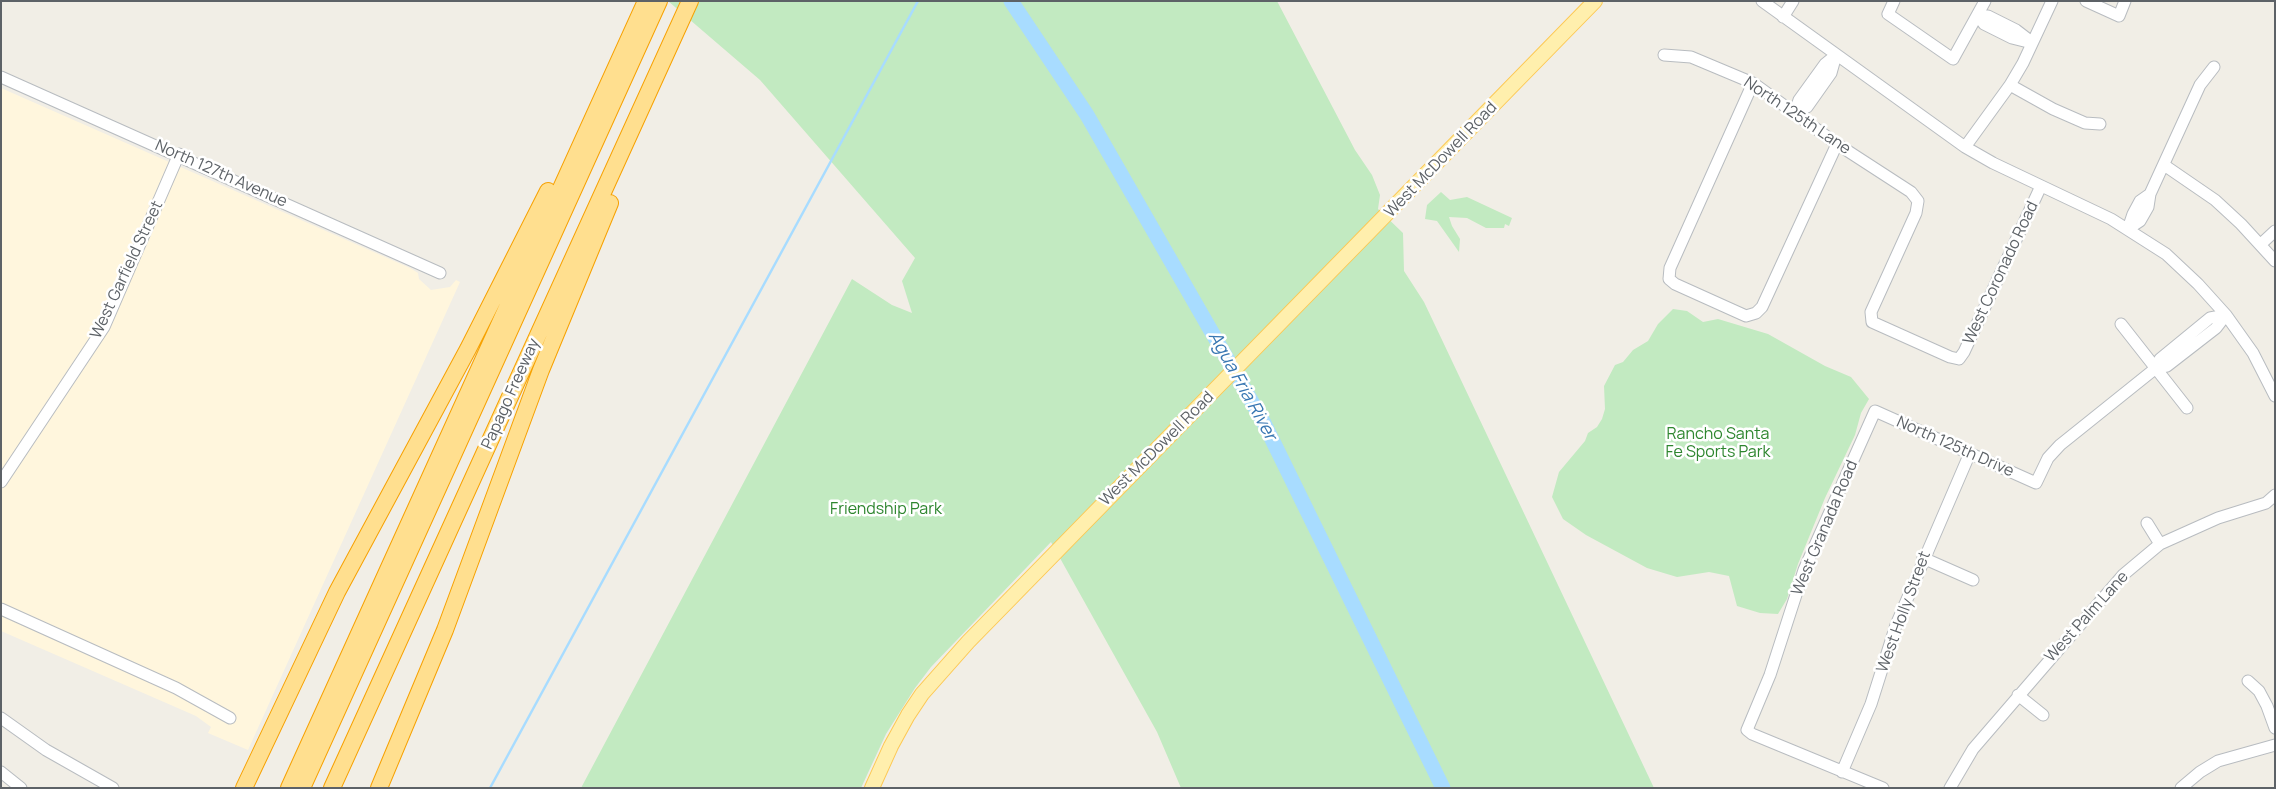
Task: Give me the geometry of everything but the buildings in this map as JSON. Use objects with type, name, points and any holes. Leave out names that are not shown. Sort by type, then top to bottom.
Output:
[{"type":"highway","points":[[302,788],[641,27],[646,1]]},
{"type":"highway","points":[[289,788],[578,151],[641,27],[659,1]]},
{"type":"highway","name":"Papago Freeway","points":[[332,788],[690,1]]},
{"type":"highway","points":[[244,788],[301,665],[379,512],[468,349],[551,185],[578,151]]},
{"type":"highway","points":[[378,788],[445,630],[541,370],[612,199],[619,157]]},
{"type":"main road","name":"West McDowell Road","points":[[872,788],[891,746],[922,694],[968,642],[1596,1]]},
{"type":"street","points":[[1762,1],[1965,147],[1993,163],[2091,209],[2128,229],[2166,254],[2183,268],[2226,315],[2253,353],[2275,396]]},
{"type":"street","points":[[1782,17],[1793,1]]},
{"type":"street","points":[[1894,1],[1888,14],[1952,59],[1985,1]]},
{"type":"street","points":[[1965,147],[2010,85],[2052,1]]},
{"type":"street","points":[[2086,1],[2119,16],[2125,1]]},
{"type":"street","points":[[1978,16],[1988,16],[2016,30],[2032,43]]},
{"type":"street","name":"North 125th Lane","points":[[1664,55],[1691,57],[1753,83],[1837,144],[1910,192],[1918,201],[1916,213],[1871,312],[1872,322]]},
{"type":"street","points":[[1795,112],[1807,107],[1831,73],[1836,55]]},
{"type":"street","points":[[2128,229],[2140,221],[2148,207],[2150,194],[2200,85],[2214,67]]},
{"type":"street","name":"North 127th Avenue","points":[[1,77],[178,154],[440,273]]},
{"type":"street","points":[[1753,83],[1670,268],[1669,279],[1675,284],[1746,316],[1756,313],[1762,307],[1837,144]]},
{"type":"street","points":[[2010,85],[2085,123],[2100,124]]},
{"type":"street","name":"West Garfield Street","points":[[1,482],[104,327],[178,154]]},
{"type":"street","points":[[2164,165],[2215,200],[2261,244],[2275,261]]},
{"type":"street","name":"West Coronado Road","points":[[1872,322],[1941,353],[1959,359],[1964,352],[2041,186]]},
{"type":"street","points":[[2261,244],[2275,231]]},
{"type":"street","points":[[2156,368],[2167,366],[2216,328],[2226,315]]},
{"type":"street","points":[[2121,324],[2187,408]]},
{"type":"street","name":"North 125th Drive","points":[[1875,411],[2036,482],[2048,458],[2060,445],[2156,368]]},
{"type":"street","name":"West Granada Road","points":[[1842,772],[1752,734],[1748,730],[1770,676],[1804,570],[1875,411]]},
{"type":"street","name":"West Holly Street","points":[[1842,772],[1871,704],[1896,625],[1923,558],[1970,453]]},
{"type":"street","name":"West Palm Lane","points":[[1950,788],[1973,749],[2018,694],[2123,575],[2160,544],[2218,518],[2272,501]]},
{"type":"street","points":[[2147,523],[2160,544]]},
{"type":"street","points":[[1923,558],[1973,580]]},
{"type":"street","points":[[1,610],[176,688],[230,718]]},
{"type":"street","points":[[2248,681],[2263,698],[2275,728]]},
{"type":"street","points":[[2018,694],[2044,716]]},
{"type":"street","points":[[1,718],[46,750],[113,788]]},
{"type":"street","points":[[2181,788],[2200,772],[2218,761],[2275,745]]},
{"type":"street","points":[[1,772],[21,788]]},
{"type":"street","points":[[1842,772],[1884,788]]},
{"type":"shaded area","points":[[1,88],[410,268],[418,273],[419,279],[431,290],[450,287],[456,280],[460,282],[248,750],[208,733],[211,727],[196,716],[1,631]]},
{"type":"green space","name":"Friendship Park","points":[[668,1],[1277,1],[1355,150],[1372,175],[1380,195],[1378,209],[1403,233],[1404,271],[1424,302],[1654,788],[1181,788],[1157,732],[1051,542],[931,667],[915,688],[886,734],[861,788],[581,788],[852,279],[892,305],[912,313],[902,281],[915,258],[760,80]]},
{"type":"green space","points":[[1441,192],[1450,200],[1467,197],[1512,218],[1509,226],[1505,224],[1504,228],[1486,228],[1467,218],[1449,217],[1460,239],[1459,252],[1437,221],[1425,219],[1427,205]]},
{"type":"green space","name":"Rancho Santa Fe Sports Park","points":[[1673,309],[1687,311],[1703,322],[1718,319],[1768,334],[1825,366],[1851,377],[1869,399],[1861,413],[1855,435],[1825,498],[1798,564],[1787,599],[1778,614],[1760,613],[1737,606],[1729,576],[1709,572],[1677,577],[1647,568],[1586,535],[1563,519],[1552,497],[1559,472],[1585,441],[1588,433],[1597,427],[1602,419],[1605,409],[1604,386],[1615,365],[1623,362],[1633,350],[1648,341],[1658,324]]},
{"type":"waterway","points":[[490,788],[918,1]]},
{"type":"waterway","name":"Agua Fria River","points":[[1011,1],[1087,115],[1264,423],[1443,788]]}]
